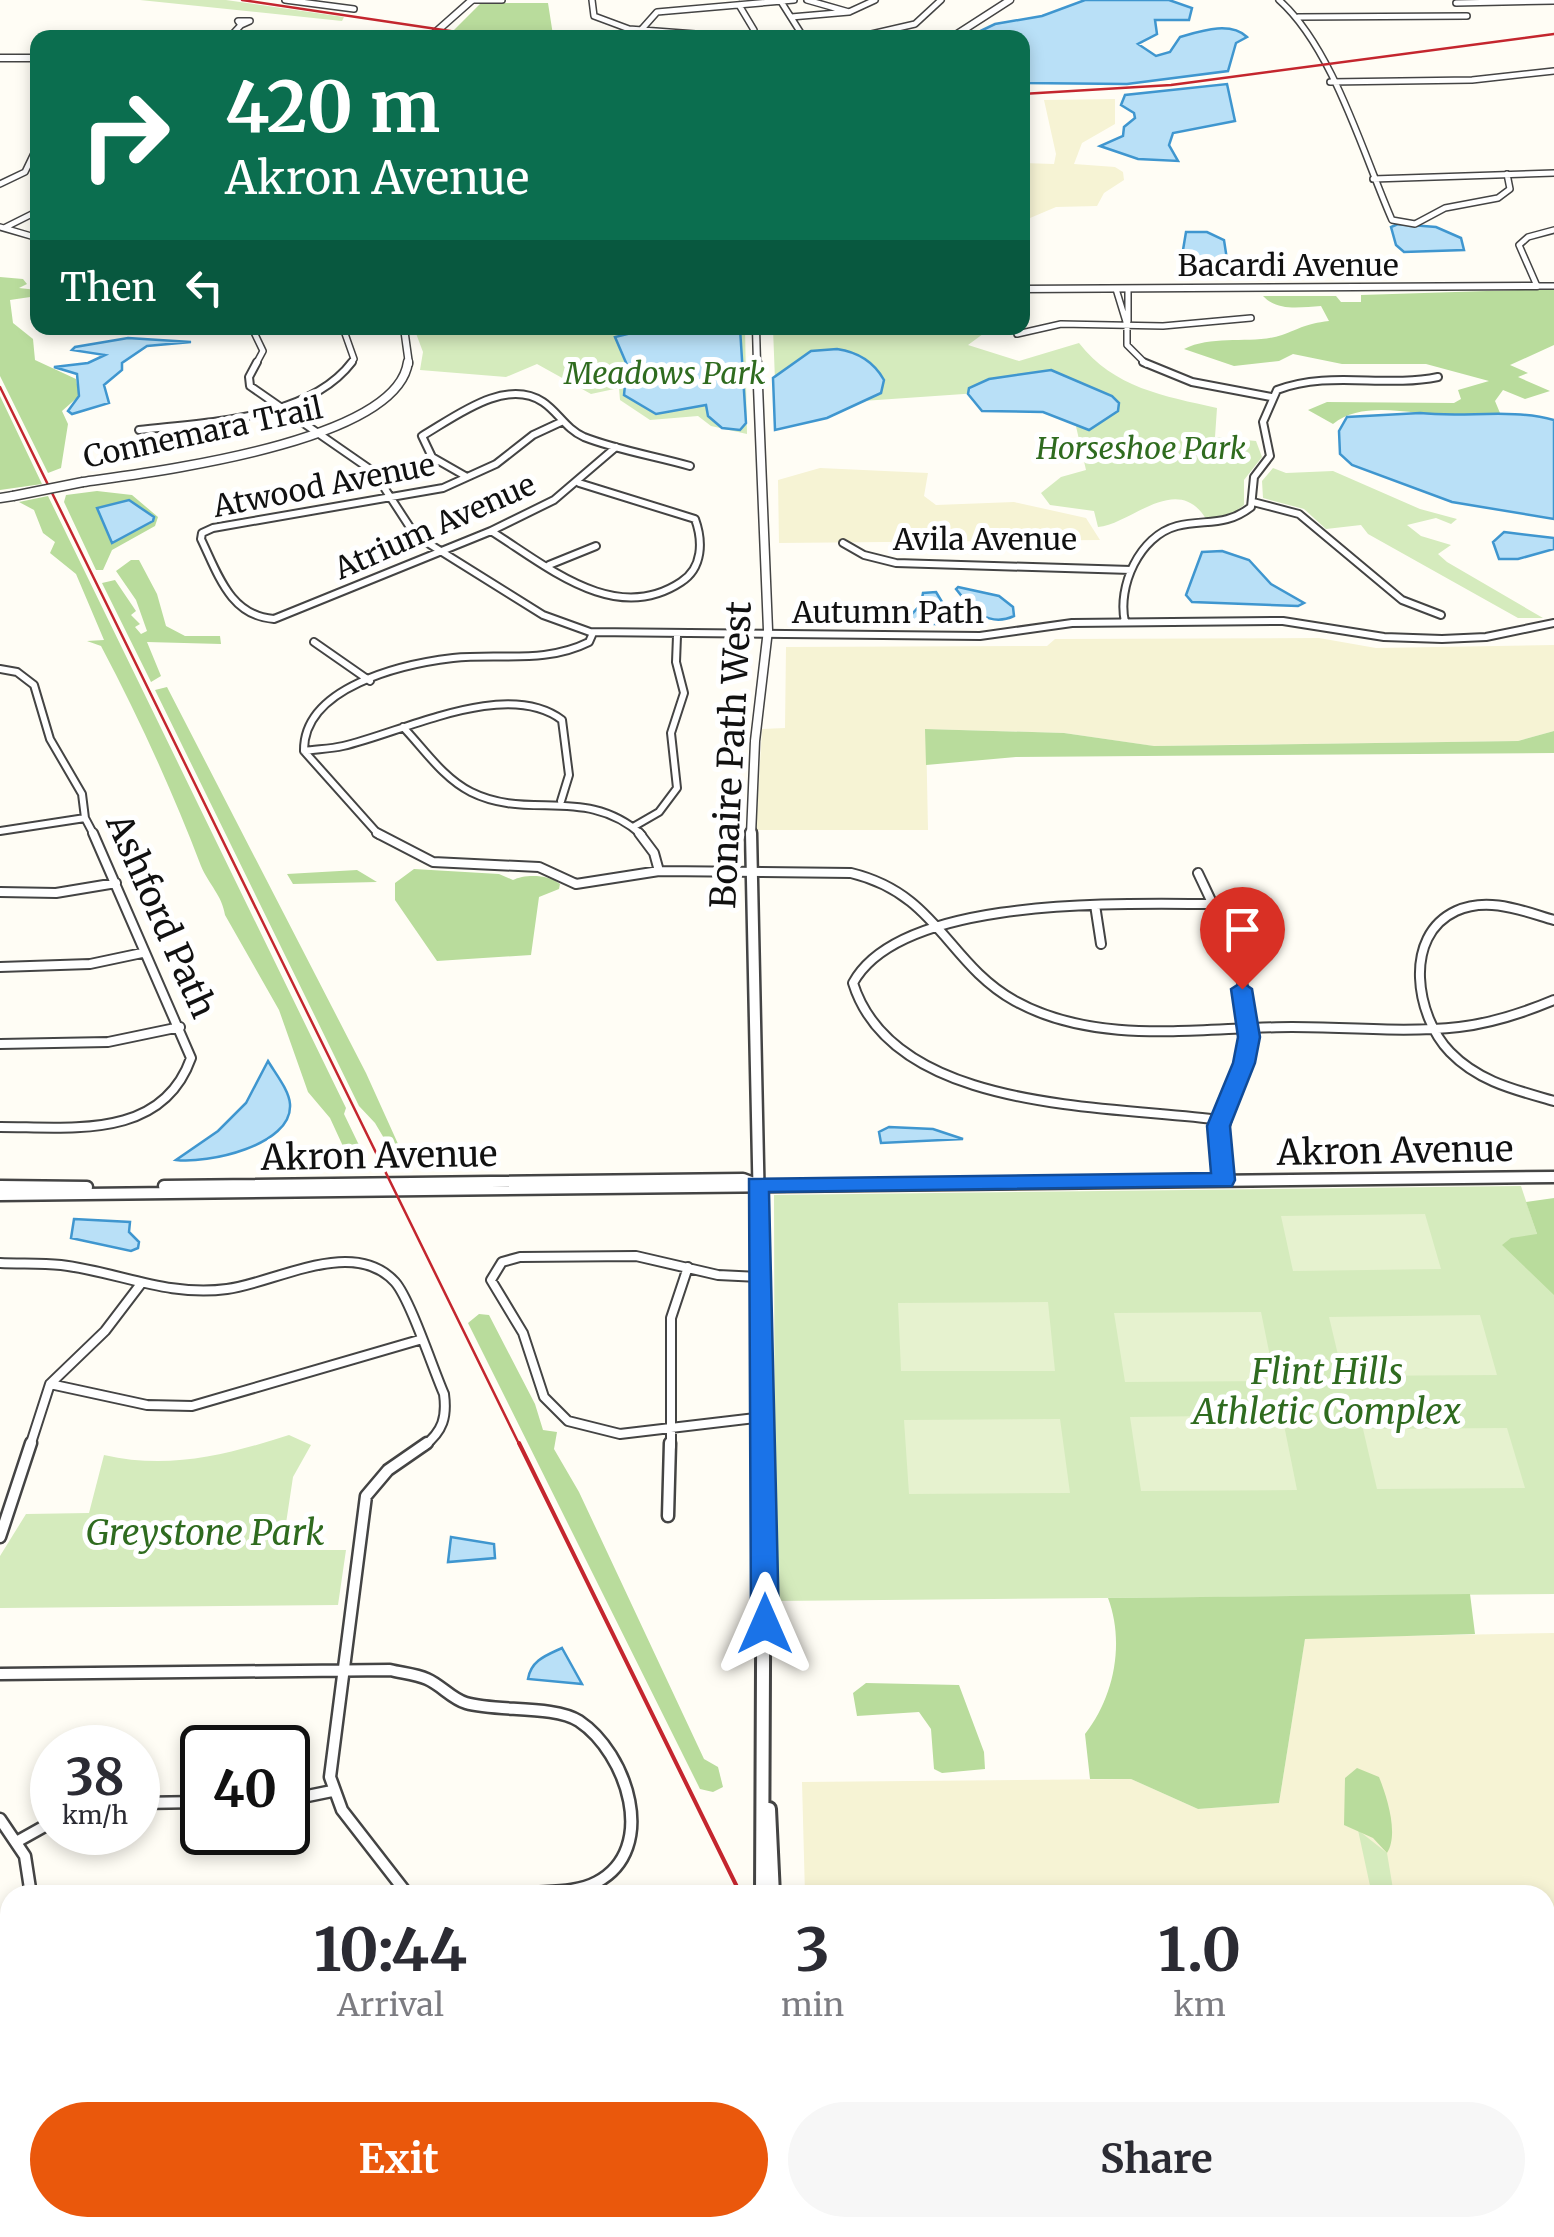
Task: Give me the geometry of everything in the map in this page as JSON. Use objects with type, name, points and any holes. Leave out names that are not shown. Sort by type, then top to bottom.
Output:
[{"type":"street","points":[[285,0],[354,10]]},
{"type":"street","points":[[438,30],[472,0],[502,0]]},
{"type":"street","points":[[592,0],[592,12],[599,20],[641,30],[657,12],[794,0]]},
{"type":"street","points":[[781,0],[799,30]]},
{"type":"street","points":[[807,0],[849,12]]},
{"type":"street","points":[[888,30],[914,24],[934,12],[942,0]]},
{"type":"street","points":[[963,30],[1010,0]]},
{"type":"street","points":[[1279,0],[1298,17],[1392,220],[1415,224],[1445,208],[1506,194],[1507,174]]},
{"type":"street","points":[[791,16],[849,12],[874,1]]},
{"type":"street","points":[[1298,17],[1467,16],[1455,1]]},
{"type":"street","points":[[1455,1],[1554,1]]},
{"type":"street","points":[[738,5],[754,30]]},
{"type":"street","points":[[235,30],[241,25]]},
{"type":"street","points":[[0,58],[30,58]]},
{"type":"street","points":[[1330,82],[1472,80],[1554,72]]},
{"type":"street","points":[[0,184],[25,172],[30,162]]},
{"type":"street","points":[[1373,179],[1457,180],[1554,174]]},
{"type":"street","points":[[2,228],[30,215]]},
{"type":"street","points":[[2,228],[30,236]]},
{"type":"street","points":[[1537,286],[1519,245],[1528,237],[1554,230]]},
{"type":"street","name":"Bacardi Avenue","points":[[1030,289],[1554,286]]},
{"type":"street","points":[[1116,289],[1127,326]]},
{"type":"street","points":[[1128,289],[1128,348],[1147,366],[1176,377],[1271,397]]},
{"type":"street","points":[[1030,331],[1061,324],[1127,326],[1250,318]]},
{"type":"street","name":"Autumn Path","points":[[256,335],[263,352],[249,383],[374,472],[408,529],[543,615],[594,633],[999,636],[1072,623],[1310,622],[1370,636],[1435,638],[1487,637],[1520,625],[1554,624]]},
{"type":"street","points":[[138,430],[230,418],[322,388],[346,372],[354,355],[347,335]]},
{"type":"street","name":"Connemara Trail","points":[[0,498],[320,434],[372,410],[402,384],[413,354],[406,335]]},
{"type":"street","name":"Bonaire Path West","points":[[756,335],[768,635],[754,756],[749,874],[764,1417],[765,1764]]},
{"type":"street","points":[[1124,622],[1120,596],[1131,570],[1156,533],[1233,519],[1253,502],[1254,477],[1269,458],[1261,422],[1271,397],[1284,386],[1302,382],[1397,384],[1438,377]]},
{"type":"street","points":[[467,478],[436,461],[422,445],[424,434],[494,397],[519,392],[542,400],[582,436],[690,466]]},
{"type":"street","name":"Atwood Avenue","points":[[257,619],[239,610],[201,536],[212,528],[438,489],[467,478],[562,422]]},
{"type":"street","name":"Atrium Avenue","points":[[257,619],[287,616],[492,531],[579,483],[616,447]]},
{"type":"street","points":[[492,531],[602,597],[626,601],[658,596],[688,578],[698,565],[696,519],[579,483]]},
{"type":"street","points":[[1253,502],[1299,514],[1402,600],[1441,615]]},
{"type":"street","name":"Avila Avenue","points":[[843,543],[862,557],[894,564],[1088,564],[1131,570]]},
{"type":"street","points":[[548,565],[596,546]]},
{"type":"street","points":[[594,633],[590,642],[564,654],[448,658],[341,692],[313,712],[301,735],[304,751],[379,834],[406,852],[448,864],[539,867],[576,884],[659,871],[868,876],[909,893],[987,982],[1016,1002],[1050,1016],[1115,1028],[1434,1031],[1512,1018],[1554,1000]]},
{"type":"street","points":[[633,827],[659,812],[677,788],[671,734],[684,694],[676,662],[677,636]]},
{"type":"street","points":[[314,642],[370,681]]},
{"type":"street","name":"Ashford Path","points":[[0,669],[17,672],[34,685],[50,738],[82,794],[85,818],[116,883],[142,953],[191,1050],[189,1070],[178,1090],[150,1110],[101,1125],[0,1127]]},
{"type":"street","points":[[304,751],[346,746],[469,709],[533,707],[560,715],[569,781],[561,801]]},
{"type":"street","points":[[403,727],[452,779],[476,795],[561,801],[595,808],[633,827],[654,851],[659,871]]},
{"type":"street","points":[[0,831],[85,818]]},
{"type":"street","points":[[1198,873],[1230,941],[1248,1027],[1244,1063],[1220,1120],[1218,1150],[1224,1180]]},
{"type":"street","points":[[0,892],[56,893],[116,883]]},
{"type":"street","points":[[1213,904],[1025,910],[941,929],[878,949],[855,975],[858,1005],[914,1054],[982,1088],[1036,1104],[1096,1113],[1220,1120]]},
{"type":"street","points":[[1095,905],[1101,944]]},
{"type":"street","points":[[1554,920],[1495,906],[1462,910],[1439,921],[1423,940],[1415,975],[1422,1009],[1446,1050],[1471,1072],[1512,1092],[1554,1101]]},
{"type":"street","points":[[0,967],[90,964],[142,953]]},
{"type":"street","points":[[0,1044],[108,1042],[180,1027]]},
{"type":"street","name":"Akron Avenue","points":[[0,1195],[1554,1177]]},
{"type":"street","name":"Akron Avenue","points":[[0,1186],[743,1179],[757,1184]]},
{"type":"street","points":[[759,1277],[636,1256],[525,1257],[502,1262],[491,1277],[523,1333],[544,1398],[557,1414],[597,1430],[672,1432],[764,1417]]},
{"type":"street","points":[[0,1263],[63,1266],[177,1292],[222,1291],[328,1264],[360,1263],[380,1270],[394,1282],[446,1400],[446,1418],[433,1440],[386,1468],[368,1490],[331,1753],[332,1791],[350,1820],[404,1885]]},
{"type":"street","points":[[668,1516],[675,1468],[668,1328],[674,1297],[688,1267]]},
{"type":"street","points":[[0,1537],[50,1384],[105,1330],[140,1285]]},
{"type":"street","points":[[50,1384],[147,1405],[192,1406],[419,1340]]},
{"type":"street","points":[[0,1674],[343,1669],[403,1672],[426,1680],[464,1703],[504,1711],[550,1711],[589,1726],[607,1752],[629,1800],[632,1838],[625,1855],[602,1880],[591,1885]]},
{"type":"street","points":[[762,1885],[765,1764]]},
{"type":"street","points":[[765,1764],[772,1885]]},
{"type":"street","points":[[310,1796],[332,1791]]},
{"type":"street","points":[[0,1819],[26,1856],[30,1885]]},
{"type":"street","points":[[18,1841],[30,1834]]},
{"type":"shaded area","points":[[1115,99],[1115,124],[1082,143],[1074,164],[1115,167],[1123,172],[1124,180],[1104,193],[1097,206],[1056,207],[1030,218],[1030,163],[1054,164],[1056,154],[1044,100]]},
{"type":"shaded area","points":[[820,468],[928,473],[924,496],[936,505],[1014,502],[1086,518],[1100,540],[779,543],[778,480]]},
{"type":"shaded area","points":[[1319,638],[1376,648],[1554,645],[1554,731],[1518,741],[1153,746],[1064,733],[926,729],[928,830],[756,830],[762,729],[785,728],[786,647],[1047,646],[1055,639]]},
{"type":"shaded area","points":[[1554,1633],[1554,1885],[805,1885],[802,1782],[1131,1779],[1198,1809],[1279,1803],[1305,1638]]},
{"type":"green space","points":[[140,0],[226,0],[344,17],[342,21]]},
{"type":"green space","points":[[481,3],[548,3],[552,30],[454,30]]},
{"type":"green space","points":[[0,277],[23,279],[27,284],[19,288],[30,289],[30,297],[10,300],[13,323],[33,339],[35,360],[76,379],[79,396],[62,411],[68,424],[61,468],[48,473],[0,376]]},
{"type":"green space","points":[[1554,289],[1554,345],[1510,365],[1528,373],[1518,377],[1550,391],[1525,399],[1503,390],[1495,401],[1500,413],[1458,417],[1375,410],[1346,416],[1333,424],[1308,410],[1327,402],[1454,403],[1461,399],[1458,390],[1489,381],[1426,364],[1342,364],[1293,354],[1279,361],[1234,366],[1184,349],[1208,342],[1270,338],[1329,321],[1321,306],[1283,306],[1263,296],[1336,296],[1341,302],[1361,302],[1361,295]]},
{"type":"green space","name":"Meadows Park","points":[[417,335],[745,335],[747,434],[711,426],[698,416],[650,420],[620,400],[619,388],[591,394],[537,364],[506,377],[420,370],[423,352]]},
{"type":"green space","name":"Horseshoe Park","points":[[773,335],[982,335],[968,345],[1019,361],[1079,343],[1124,380],[1159,394],[1217,408],[1215,437],[1256,441],[1262,457],[1244,480],[1244,505],[1232,514],[1206,519],[1194,505],[1168,500],[1098,527],[1094,511],[1050,505],[1041,493],[1061,477],[1086,470],[1067,387],[776,407]]},
{"type":"green space","points":[[0,396],[42,484],[0,490]]},
{"type":"green space","name":"Horseshoe Park","points":[[1273,468],[1286,473],[1333,471],[1420,509],[1457,519],[1451,524],[1436,518],[1407,525],[1421,536],[1451,545],[1438,554],[1543,618],[1518,618],[1368,534],[1361,525],[1326,529],[1304,509],[1263,498],[1262,481]]},
{"type":"green space","points":[[97,491],[132,495],[158,517],[155,526],[112,550],[103,570],[96,570],[64,502],[66,495]]},
{"type":"green space","points":[[48,496],[346,1108],[344,1114],[370,1168],[353,1168],[330,1118],[308,1092],[279,1010],[204,873],[129,700],[101,646],[87,641],[104,640],[76,574],[50,553],[55,542],[43,533],[34,510],[19,502]]},
{"type":"green space","points":[[131,560],[139,560],[157,594],[166,626],[185,636],[220,636],[221,644],[147,642],[161,676],[151,682],[102,583],[115,580],[136,611],[131,615],[140,624],[135,627],[141,634],[147,631],[136,600],[116,571]]},
{"type":"green space","points":[[167,687],[366,1073],[408,1166],[401,1167],[375,1123],[359,1106],[155,690]]},
{"type":"green space","points":[[925,729],[1064,733],[1154,746],[1518,741],[1554,731],[1554,753],[1016,757],[926,765]]},
{"type":"green space","points":[[414,869],[499,874],[513,880],[536,876],[560,884],[559,889],[539,897],[531,955],[437,961],[395,900],[395,883]]},
{"type":"green space","points":[[357,870],[377,882],[293,884],[287,874]]},
{"type":"green space","name":"Flint Hills Athletic Complex","points":[[1521,1186],[1554,1285],[1554,1594],[775,1601],[774,1195]]},
{"type":"green space","points":[[1554,1198],[1554,1295],[1502,1245],[1511,1238],[1537,1234],[1526,1202]]},
{"type":"green space","points":[[1425,1214],[1441,1269],[1293,1271],[1281,1216]]},
{"type":"green space","points":[[1048,1302],[1055,1371],[901,1371],[898,1303]]},
{"type":"green space","points":[[1261,1312],[1275,1381],[1125,1382],[1114,1313]]},
{"type":"green space","points":[[479,1314],[489,1315],[535,1404],[543,1430],[557,1432],[554,1449],[579,1492],[704,1759],[718,1767],[723,1787],[713,1792],[700,1789],[468,1323]]},
{"type":"green space","points":[[1480,1315],[1497,1375],[1343,1376],[1329,1317]]},
{"type":"green space","points":[[1282,1415],[1297,1490],[1141,1491],[1130,1417]]},
{"type":"green space","points":[[1060,1419],[1070,1493],[909,1494],[904,1420]]},
{"type":"green space","points":[[1507,1428],[1525,1488],[1377,1489],[1363,1429]]},
{"type":"green space","name":"Greystone Park","points":[[289,1435],[311,1445],[293,1477],[282,1550],[346,1550],[338,1605],[0,1608],[0,1556],[26,1514],[89,1513],[104,1455],[175,1461],[243,1449]]},
{"type":"green space","points":[[1470,1594],[1475,1634],[1305,1639],[1279,1803],[1198,1809],[1131,1779],[1090,1779],[1085,1734],[1110,1687],[1116,1651],[1108,1598]]},
{"type":"green space","points":[[866,1683],[959,1685],[984,1752],[985,1769],[942,1773],[934,1769],[931,1729],[919,1712],[857,1716],[853,1693]]},
{"type":"green space","points":[[1357,1768],[1379,1777],[1382,1785],[1392,1826],[1387,1853],[1373,1838],[1344,1825],[1345,1778]]},
{"type":"green space","points":[[1358,1830],[1387,1853],[1392,1885],[1370,1885]]},
{"type":"water","points":[[1085,0],[1169,0],[1192,8],[1189,20],[1155,20],[1157,34],[1138,44],[1156,56],[1170,52],[1180,37],[1206,30],[1232,29],[1247,37],[1236,43],[1228,71],[1127,84],[1030,83],[1030,30],[983,30],[1042,16]]},
{"type":"water","points":[[1227,84],[1235,121],[1173,133],[1169,145],[1178,161],[1138,159],[1100,146],[1123,136],[1124,127],[1135,118],[1121,105],[1125,95]]},
{"type":"water","points":[[1391,227],[1436,227],[1461,238],[1464,250],[1404,252],[1396,245]]},
{"type":"water","points":[[1186,232],[1207,232],[1224,240],[1228,266],[1201,268],[1181,262]]},
{"type":"water","points":[[740,335],[746,423],[740,430],[722,428],[708,416],[706,405],[656,414],[624,395],[627,365],[615,337]]},
{"type":"water","points":[[128,338],[191,342],[147,346],[122,363],[122,370],[104,385],[109,403],[72,414],[68,411],[79,396],[77,374],[54,367],[88,363],[105,355],[72,350],[75,347]]},
{"type":"water","points":[[837,349],[858,355],[875,368],[884,380],[881,393],[827,418],[775,430],[773,378],[811,351]]},
{"type":"water","points":[[1051,370],[1112,396],[1119,403],[1118,411],[1089,430],[1043,412],[982,411],[968,394],[969,388],[989,379]]},
{"type":"water","points":[[1420,413],[1521,415],[1554,420],[1554,519],[1452,502],[1352,465],[1340,454],[1339,431],[1347,417]]},
{"type":"water","points":[[129,500],[154,517],[153,521],[112,543],[97,508]]},
{"type":"water","points":[[1504,532],[1554,538],[1554,549],[1518,559],[1499,559],[1493,542]]},
{"type":"water","points":[[1222,551],[1249,560],[1271,584],[1304,603],[1298,606],[1192,602],[1186,595],[1202,552]]},
{"type":"water","points":[[958,587],[999,596],[1013,607],[1014,616],[988,618],[974,609]]},
{"type":"water","points":[[936,592],[948,612],[964,625],[904,623],[921,604],[923,593]]},
{"type":"water","points":[[268,1061],[290,1104],[287,1119],[278,1131],[226,1155],[176,1160],[218,1131],[246,1103]]},
{"type":"water","points":[[889,1127],[933,1129],[963,1139],[881,1143],[879,1132]]},
{"type":"water","points":[[74,1219],[130,1222],[129,1232],[139,1242],[138,1248],[131,1251],[71,1238]]},
{"type":"water","points":[[451,1537],[494,1544],[495,1558],[448,1562]]},
{"type":"water","points":[[562,1648],[582,1684],[528,1679],[536,1663]]},
{"type":"railway","points":[[242,0],[443,30]]},
{"type":"railway","points":[[1030,94],[1171,85],[1554,34]]},
{"type":"railway","points":[[0,387],[520,1446]]},
{"type":"railway","points":[[519,1443],[736,1885]]},
{"type":"route","points":[[765,1624],[757,1184],[1224,1180],[1218,1150],[1220,1120],[1244,1063],[1249,1037],[1242,989]]}]
